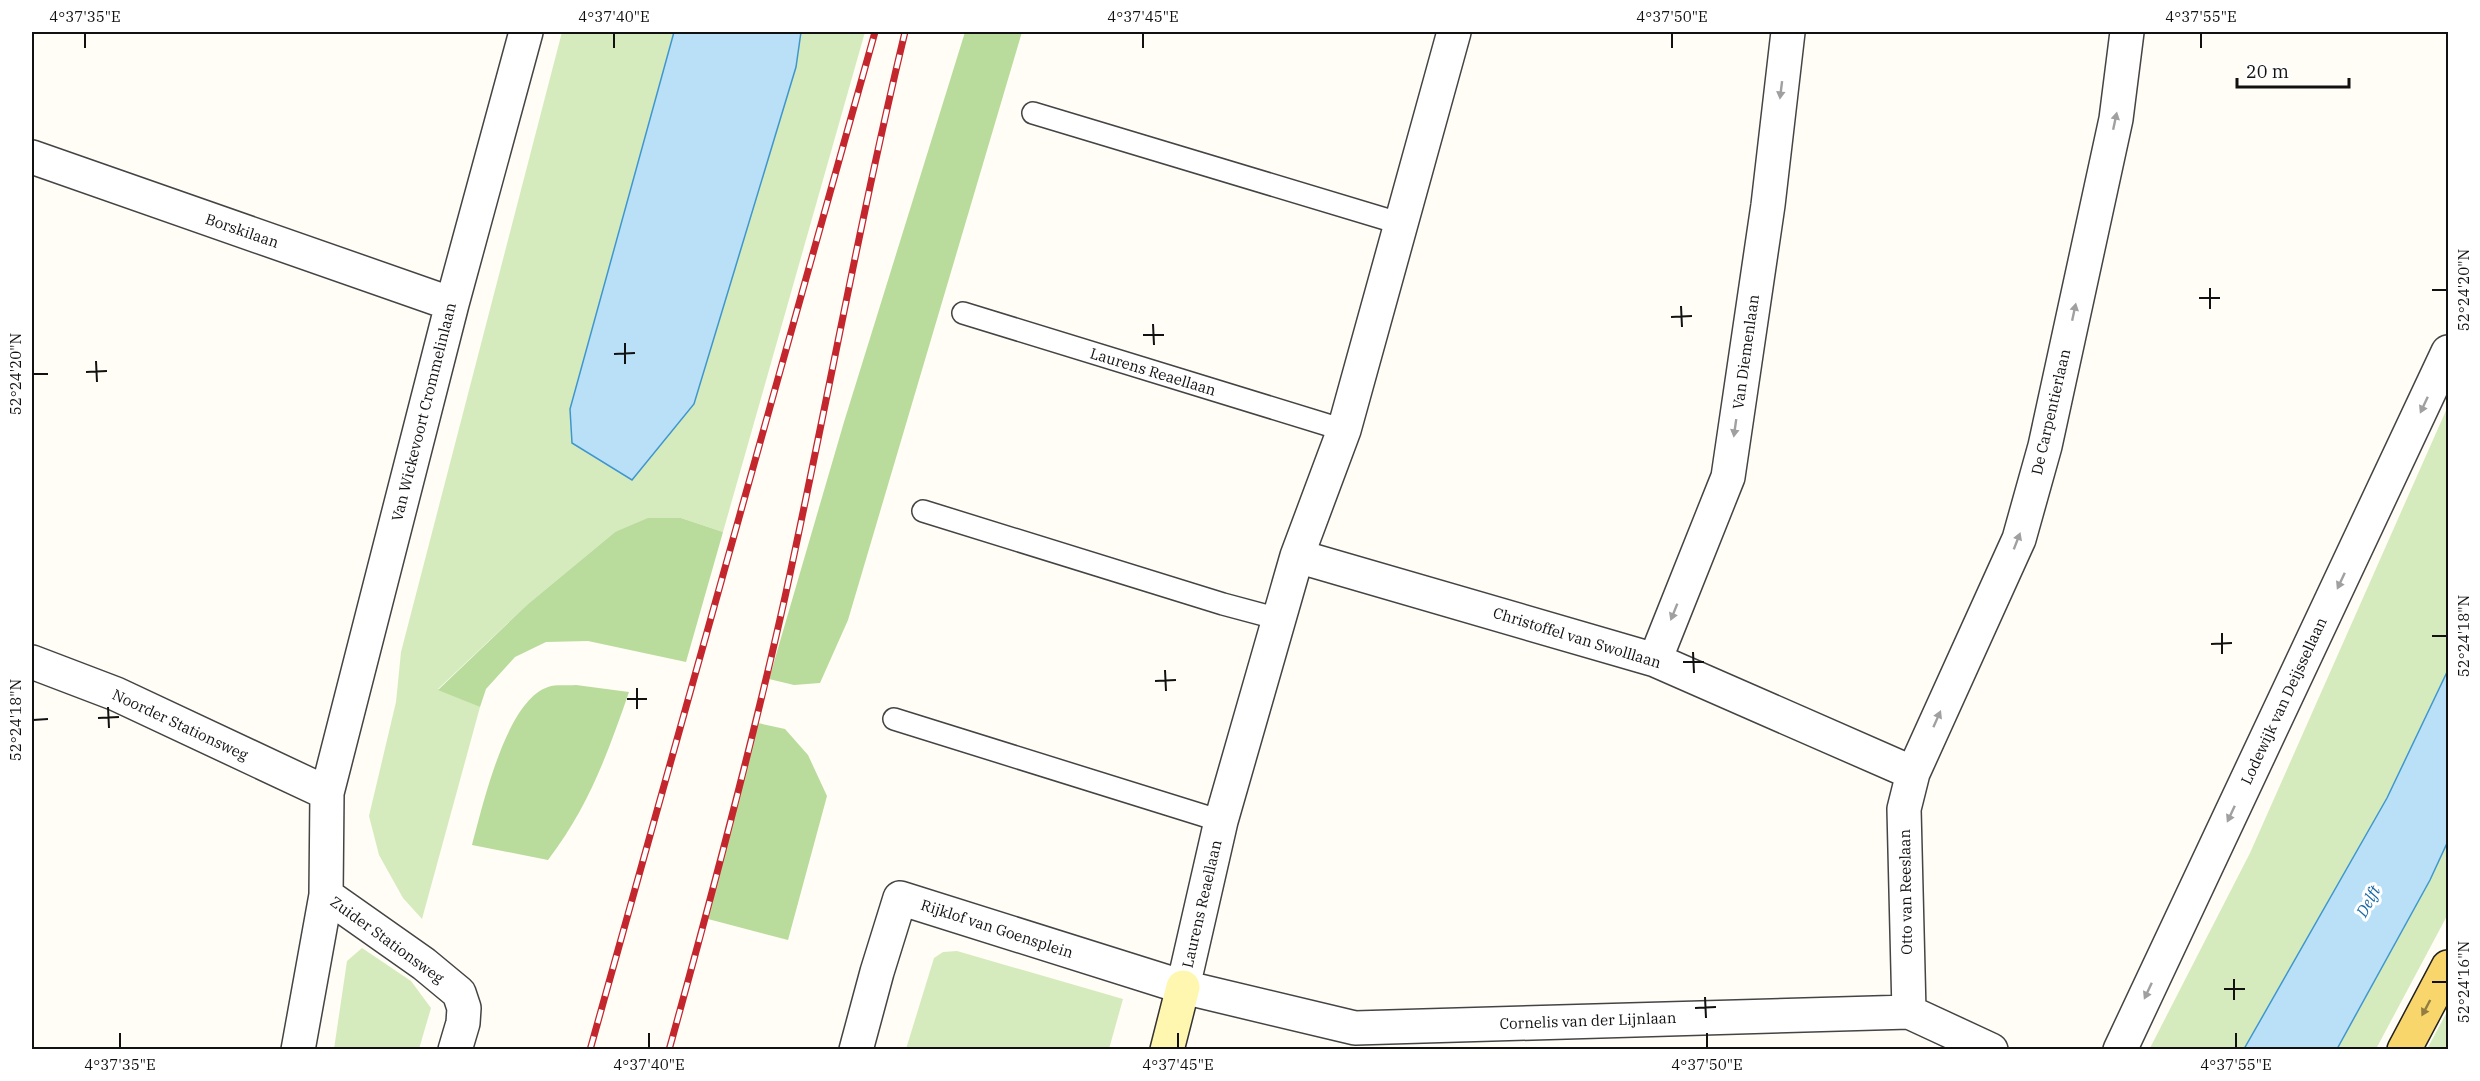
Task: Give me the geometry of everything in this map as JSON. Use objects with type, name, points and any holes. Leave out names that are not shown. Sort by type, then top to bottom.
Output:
[{"type":"main road","points":[[2404,1050],[2448,967]]},
{"type":"street","name":"Van Wickevoort Crommelinlaan","points":[[327,793],[452,304],[526,32]]},
{"type":"street","name":"Laurens Reaellaan","points":[[1183,987],[1221,820],[1298,556],[1344,430],[1454,32]]},
{"type":"street","name":"Van Diemenlaan","points":[[1655,660],[1728,477],[1768,205],[1788,32]]},
{"type":"street","name":"De Carpentierlaan","points":[[1913,773],[2022,527],[2045,446],[2120,100],[2127,32]]},
{"type":"street","name":"Borskilaan","points":[[32,157],[452,304]]},
{"type":"street","name":"Lodewijk van Deijssellaan","points":[[2120,1050],[2448,352]]},
{"type":"street","name":"Christoffel van Swolllaan","points":[[1298,556],[1655,660],[1913,773]]},
{"type":"street","name":"Noorder Stationsweg","points":[[32,662],[116,694],[327,793]]},
{"type":"street","name":"Otto van Reeslaan","points":[[1909,1012],[1904,809],[1913,773]]},
{"type":"street","name":"Zuider Stationsweg","points":[[298,1050],[326,895],[327,793]]},
{"type":"street","name":"Zuider Stationsweg","points":[[326,895],[424,964],[459,993],[464,1008],[463,1023],[455,1050]]},
{"type":"street","name":"Rijklof van Goensplein","points":[[856,1050],[900,898],[1183,987]]},
{"type":"street","name":"Cornelis van der Lijnlaan","points":[[1183,987],[1355,1028],[1909,1012],[1990,1050]]},
{"type":"street","points":[[1167,1050],[1183,987]]},
{"type":"lane","points":[[1032,113],[1402,225]]},
{"type":"lane","name":"Laurens Reaellaan","points":[[963,313],[1344,430]]},
{"type":"lane","points":[[923,511],[1223,604],[1280,619]]},
{"type":"lane","name":"Laurens Reaellaan","points":[[894,719],[1221,820]]},
{"type":"green space","points":[[562,32],[674,32],[570,409],[796,67],[801,32],[865,32],[723,532],[681,518],[615,532],[528,604],[438,689],[480,707],[422,919],[403,898],[379,855],[369,816],[396,702],[401,652]]},
{"type":"green space","points":[[965,32],[1022,32],[848,620],[820,683],[794,685],[769,679],[844,422]]},
{"type":"green space","points":[[2448,406],[2448,670],[2387,798],[2244,1049],[2149,1050],[2250,853]]},
{"type":"green space","points":[[648,518],[681,518],[723,532],[686,662],[588,641],[546,642],[515,657],[486,689],[480,707],[438,690],[528,604],[615,532]]},
{"type":"green space","points":[[576,685],[629,692],[596,779],[562,840],[548,860],[472,845],[498,756],[520,712],[533,696],[548,687]]},
{"type":"green space","points":[[758,723],[785,729],[808,755],[827,796],[788,940],[708,919]]},
{"type":"green space","points":[[2448,841],[2448,914],[2376,1049],[2337,1050],[2430,880]]},
{"type":"green space","points":[[362,948],[411,981],[431,1008],[419,1049],[334,1049],[347,961]]},
{"type":"green space","points":[[957,951],[1123,999],[1109,1049],[906,1049],[934,958],[943,952]]},
{"type":"green space","points":[[2448,1010],[2448,1049],[2427,1049]]},
{"type":"water","points":[[674,32],[801,32],[796,67],[694,404],[632,480],[572,443],[570,409]]},
{"type":"water","name":"Delft","points":[[2448,670],[2448,841],[2430,880],[2337,1049],[2244,1049],[2387,798]]},
{"type":"railway","points":[[590,1050],[875,32]]},
{"type":"railway","points":[[669,1050],[730,824],[772,654],[873,173],[905,32]]}]
